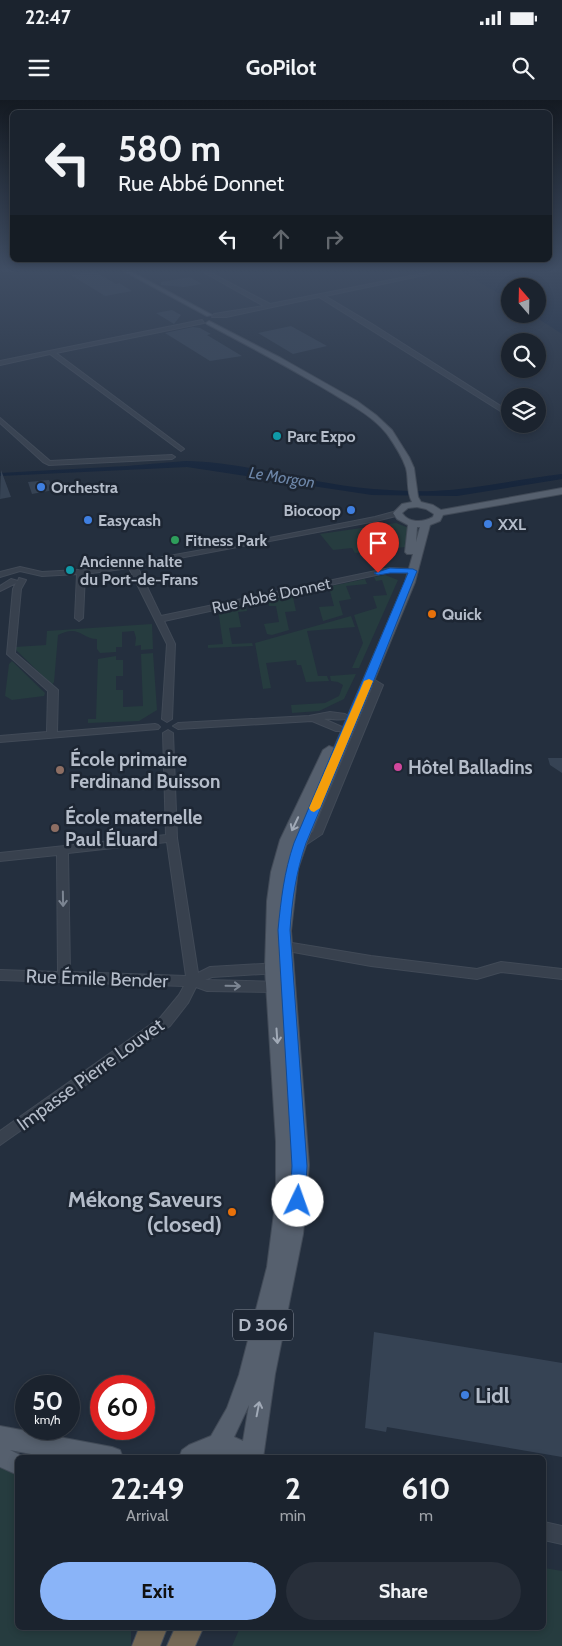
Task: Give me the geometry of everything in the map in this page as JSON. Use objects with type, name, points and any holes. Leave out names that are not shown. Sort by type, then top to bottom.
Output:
[{"type":"highway","points":[[181,1646],[188,1630]]},
{"type":"main road","points":[[247,341],[366,410],[389,432],[405,458],[403,469],[410,497],[439,513]]},
{"type":"main road","points":[[430,507],[562,486]]},
{"type":"main road","points":[[410,497],[399,509],[404,519],[426,523],[436,520],[439,513],[455,508],[562,492]]},
{"type":"main road","name":"D 306","points":[[280,968],[286,947],[284,930],[291,869],[410,571],[414,532],[404,519]]},
{"type":"main road","name":"D 306","points":[[218,1444],[235,1414],[249,1375],[276,1268],[286,1198],[281,987],[274,901],[278,872],[287,840],[350,722],[370,680],[426,523]]},
{"type":"main road","name":"D 306","points":[[251,1455],[256,1417],[286,1276],[298,1201],[300,1166],[281,987]]},
{"type":"main road","points":[[0,1437],[96,1455]]},
{"type":"main road","points":[[194,1455],[207,1446],[218,1444],[233,1446],[246,1455]]},
{"type":"main road","points":[[0,1456],[15,1463]]},
{"type":"street","points":[[0,363],[103,341]]},
{"type":"street","points":[[395,341],[501,409]]},
{"type":"street","points":[[51,352],[181,449]]},
{"type":"street","points":[[0,420],[49,463],[172,458]]},
{"type":"street","points":[[0,589],[13,577],[56,578],[376,519],[404,519]]},
{"type":"street","points":[[132,565],[171,644],[167,719]]},
{"type":"street","name":"Rue Abbé Donnet","points":[[160,619],[390,570],[410,571]]},
{"type":"street","points":[[79,618],[81,573]]},
{"type":"street","points":[[13,577],[17,589],[11,654],[53,690],[52,734]]},
{"type":"street","points":[[155,728],[157,723],[167,719],[176,722],[178,726]]},
{"type":"street","points":[[178,726],[309,719],[327,723],[350,722]]},
{"type":"street","points":[[0,739],[155,728],[158,731],[168,733],[175,731],[178,726]]},
{"type":"street","points":[[168,733],[172,838],[193,981]]},
{"type":"street","points":[[0,858],[172,838]]},
{"type":"street","points":[[62,850],[64,976]]},
{"type":"street","points":[[286,947],[371,961],[477,974],[501,967],[562,974]]},
{"type":"street","name":"Rue Émile Bender","points":[[193,981],[210,972],[280,968]]},
{"type":"street","name":"Rue Émile Bender","points":[[0,975],[193,981],[207,986],[281,987]]},
{"type":"street","name":"Impasse Pierre Louvet","points":[[0,1139],[165,1022],[184,999],[193,981]]},
{"type":"green space","points":[[396,523],[409,528],[405,547],[355,553],[352,548],[333,550],[320,534]]},
{"type":"green space","points":[[385,575],[398,580],[359,668],[352,668],[363,643],[354,615],[377,608],[373,596],[387,595],[382,580],[376,581],[374,577]]},
{"type":"green space","points":[[365,579],[367,584],[346,586],[351,599],[339,601],[343,615],[323,621],[319,607],[334,606],[330,591],[323,591],[322,588]]},
{"type":"green space","points":[[312,590],[313,595],[293,597],[296,611],[285,612],[289,630],[272,635],[267,634],[264,624],[279,622],[276,606],[269,606],[268,599]]},
{"type":"green space","points":[[258,601],[259,605],[246,606],[247,611],[238,612],[241,627],[229,628],[232,644],[252,643],[253,646],[208,648],[208,645],[223,644],[218,609]]},
{"type":"green space","points":[[351,616],[355,627],[307,631],[318,676],[327,676],[329,681],[306,682],[301,665],[297,665],[296,660],[266,663],[271,688],[263,689],[255,643]]},
{"type":"green space","points":[[152,624],[153,649],[141,650],[141,645],[135,646],[136,638],[134,631],[122,632],[122,647],[116,647],[116,652],[100,653],[97,649],[97,639],[76,631],[58,635],[54,682],[52,685],[15,649],[15,647],[46,645],[47,631]]},
{"type":"green space","points":[[153,653],[157,710],[139,721],[88,723],[88,719],[96,719],[98,659],[116,656],[116,660],[123,660],[123,676],[116,676],[116,690],[123,690],[123,707],[143,706],[141,654]]},
{"type":"green space","points":[[12,661],[45,693],[44,696],[12,700],[5,696],[9,664]]},
{"type":"green space","points":[[356,674],[344,699],[319,711],[292,713],[291,705],[325,703],[339,696],[343,685],[331,681],[330,676]]},
{"type":"green space","points":[[0,1464],[15,1472],[15,1630],[131,1630],[131,1646],[0,1646]]},
{"type":"green space","points":[[546,1568],[562,1571],[562,1646],[232,1646],[239,1630],[546,1630]]},
{"type":"water","name":"Le Morgon","points":[[185,461],[232,465],[326,483],[403,491],[450,490],[562,474],[562,479],[457,496],[372,495],[187,467],[0,476],[0,473]]},
{"type":"building","points":[[178,341],[217,341],[242,356],[210,361]]},
{"type":"building","points":[[272,341],[318,341],[327,346],[293,354]]},
{"type":"building","points":[[1,470],[11,497],[0,499]]},
{"type":"building","name":"Orchestra","points":[[49,480],[54,490],[32,494],[28,482]]},
{"type":"building","points":[[548,758],[562,758],[562,773],[550,765]]},
{"type":"building","name":"Lidl","points":[[374,1332],[562,1363],[562,1457],[387,1427],[386,1432],[365,1428]]},
{"type":"slow traffic","points":[[314,808],[369,681]]},
{"type":"place","name":"Parc Expo","points":[[277,436]]},
{"type":"place","name":"Orchestra","points":[[41,487]]},
{"type":"place","name":"Biocoop","points":[[351,510]]},
{"type":"place","name":"Easycash","points":[[88,520]]},
{"type":"place","name":"XXL","points":[[488,524]]},
{"type":"place","name":"Fitness Park","points":[[175,540]]},
{"type":"place","name":"Ancienne halte du Port-de-Frans","points":[[70,570]]},
{"type":"place","name":"Quick","points":[[432,614]]},
{"type":"place","name":"Hôtel Balladins","points":[[398,767]]},
{"type":"place","name":"École primaire Ferdinand Buisson","points":[[60,770]]},
{"type":"place","name":"École maternelle Paul Éluard","points":[[55,828]]},
{"type":"place","name":"Mékong Saveurs (closed)","points":[[232,1212]]},
{"type":"place","name":"Lidl","points":[[465,1395]]},
{"type":"route","points":[[298,1201],[300,1166],[284,930],[287,897],[291,869],[300,843],[370,680],[413,571],[390,570],[378,573]]}]
